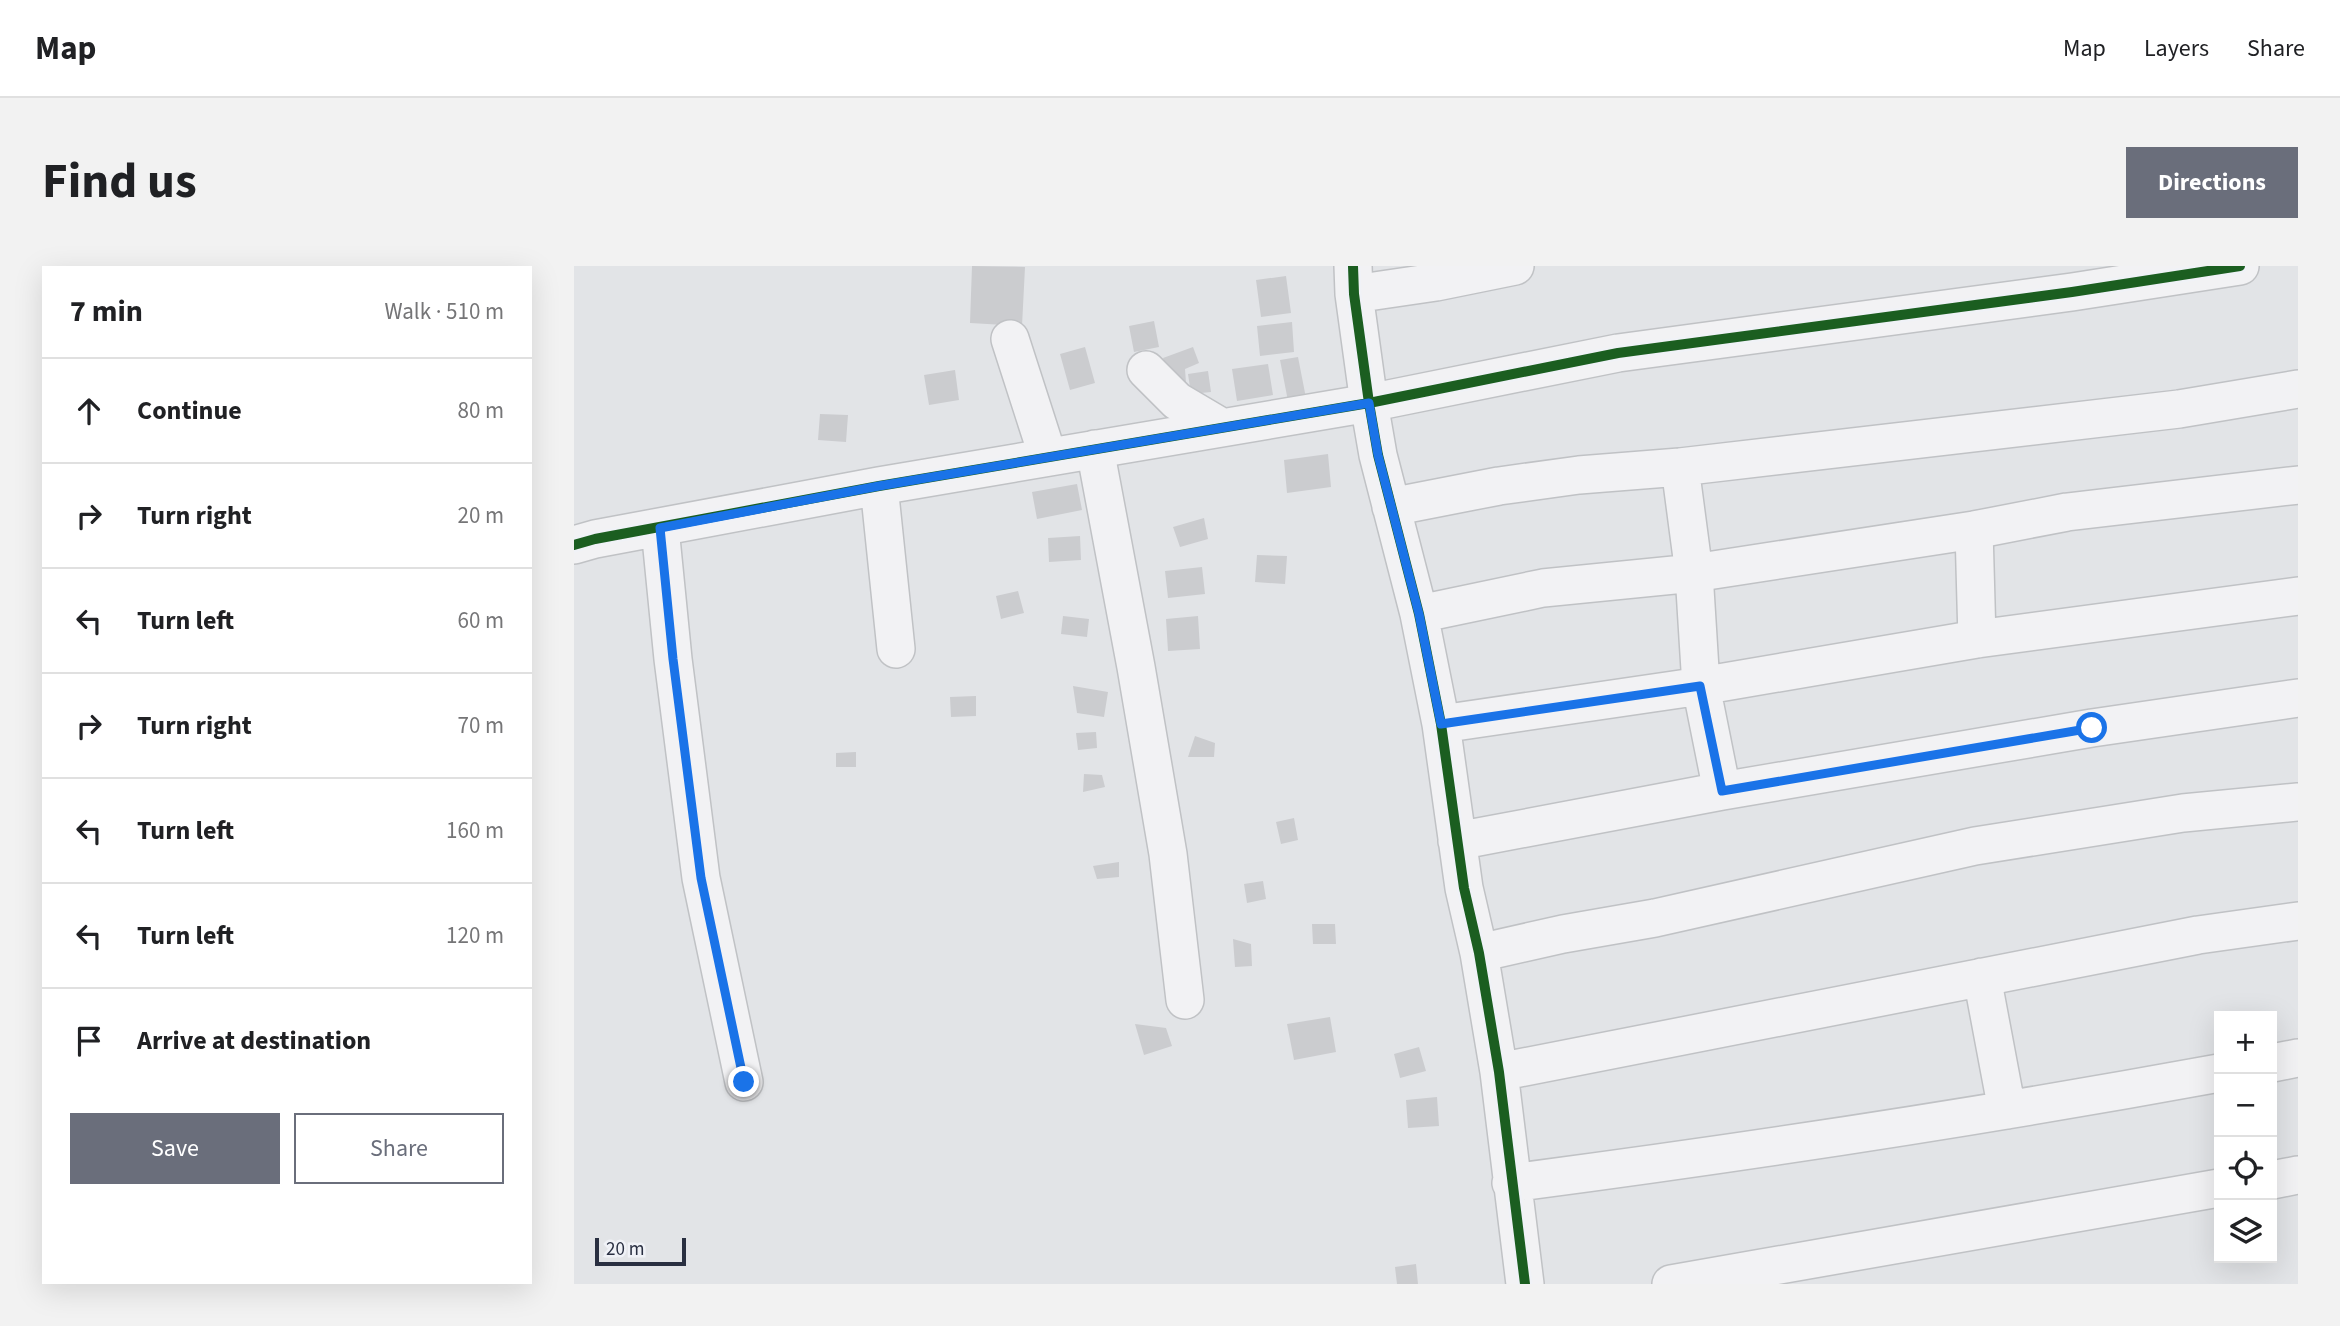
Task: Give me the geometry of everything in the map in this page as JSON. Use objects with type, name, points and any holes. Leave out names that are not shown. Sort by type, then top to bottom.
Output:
[{"type":"street","points":[[1515,266],[1436,282],[1354,280],[1369,403],[1391,507],[1419,614],[1441,724],[1464,888],[1479,953],[1499,1072],[1525,1284]]},
{"type":"street","points":[[574,545],[879,486],[1369,403],[1618,353],[2072,292],[2240,266]]},
{"type":"street","points":[[1010,339],[1048,457]]},
{"type":"street","points":[[1146,370],[1177,401],[1221,427]]},
{"type":"street","points":[[1391,507],[1499,486],[1579,475],[1680,467],[2179,409],[2298,389]]},
{"type":"street","points":[[1095,449],[1168,854],[1185,1000]]},
{"type":"street","points":[[1680,467],[1694,573],[1700,686],[1722,791]]},
{"type":"street","points":[[1419,614],[1543,588],[1694,573],[1974,530],[2067,512],[2298,485]]},
{"type":"street","points":[[879,486],[896,649]]},
{"type":"street","points":[[660,528],[673,659],[701,878],[744,1082]]},
{"type":"street","points":[[1974,530],[1977,639]]},
{"type":"street","points":[[1441,724],[1700,686],[1977,639],[2298,596]]},
{"type":"street","points":[[1457,841],[1722,791],[2092,728],[2298,698]]},
{"type":"street","points":[[1479,953],[1563,933],[1655,918],[1975,846],[2183,813],[2298,802]]},
{"type":"street","points":[[1499,1072],[2198,935],[2298,921]]},
{"type":"street","points":[[1982,977],[2007,1110]]},
{"type":"street","points":[[2277,1062],[2298,1058]]},
{"type":"street","points":[[1511,1183],[1708,1157],[2214,1074]]},
{"type":"street","points":[[2277,1179],[2298,1175]]},
{"type":"street","points":[[1671,1284],[2214,1189]]},
{"type":"building","points":[[972,266],[1025,267],[1022,326],[970,323]]},
{"type":"building","points":[[1286,276],[1291,313],[1261,317],[1256,280]]},
{"type":"building","points":[[1154,321],[1159,347],[1134,352],[1129,326]]},
{"type":"building","points":[[1292,322],[1294,352],[1260,356],[1257,326]]},
{"type":"building","points":[[1085,347],[1095,383],[1070,390],[1060,354]]},
{"type":"building","points":[[1193,347],[1199,363],[1185,369],[1187,397],[1179,397],[1163,358]]},
{"type":"building","points":[[1298,357],[1306,398],[1288,401],[1280,360]]},
{"type":"building","points":[[1268,364],[1273,395],[1237,401],[1232,369]]},
{"type":"building","points":[[955,370],[959,400],[929,405],[924,375]]},
{"type":"building","points":[[1208,371],[1211,392],[1191,394],[1188,374]]},
{"type":"building","points":[[820,414],[848,415],[846,442],[818,440]]},
{"type":"building","points":[[1328,454],[1331,487],[1287,493],[1284,460]]},
{"type":"building","points":[[1077,484],[1082,510],[1037,519],[1032,492]]},
{"type":"building","points":[[1204,518],[1208,539],[1180,547],[1173,527]]},
{"type":"building","points":[[1080,536],[1081,560],[1049,562],[1048,538]]},
{"type":"building","points":[[1257,555],[1287,556],[1285,584],[1255,582]]},
{"type":"building","points":[[1202,567],[1205,594],[1168,598],[1165,571]]},
{"type":"building","points":[[1018,591],[1024,613],[1001,619],[996,596]]},
{"type":"building","points":[[1063,616],[1089,619],[1087,637],[1061,634]]},
{"type":"building","points":[[1198,616],[1200,649],[1168,651],[1166,619]]},
{"type":"building","points":[[1073,686],[1108,692],[1104,717],[1077,713]]},
{"type":"building","points":[[976,696],[976,716],[951,717],[950,697]]},
{"type":"building","points":[[1096,732],[1097,748],[1078,750],[1076,733]]},
{"type":"building","points":[[1195,736],[1215,743],[1214,757],[1188,757]]},
{"type":"building","points":[[856,752],[856,767],[836,767],[836,753]]},
{"type":"building","points":[[1084,774],[1102,775],[1105,787],[1083,792]]},
{"type":"building","points":[[1294,818],[1298,840],[1281,844],[1276,822]]},
{"type":"building","points":[[1119,862],[1119,877],[1097,879],[1093,866]]},
{"type":"building","points":[[1263,881],[1266,899],[1247,903],[1244,884]]},
{"type":"building","points":[[1312,924],[1335,924],[1336,944],[1313,944]]},
{"type":"building","points":[[1233,939],[1251,944],[1252,966],[1235,967]]},
{"type":"building","points":[[1330,1017],[1336,1052],[1294,1060],[1287,1024]]},
{"type":"building","points":[[1135,1024],[1166,1028],[1172,1046],[1144,1055]]},
{"type":"building","points":[[1419,1047],[1426,1071],[1400,1078],[1394,1054]]},
{"type":"building","points":[[1437,1097],[1439,1126],[1408,1128],[1406,1100]]},
{"type":"building","points":[[1416,1264],[1418,1284],[1397,1284],[1395,1267]]},
{"type":"cycle path","points":[[1353,266],[1354,294],[1378,455],[1419,614],[1441,724],[1464,888],[1479,953],[1499,1072],[1525,1284]]},
{"type":"cycle path","points":[[574,545],[879,486],[1369,403],[1618,353],[2072,292],[2240,266]]},
{"type":"route","points":[[744,1082],[701,878],[673,659],[660,528],[879,486],[1369,403],[1378,455],[1419,614],[1441,724],[1700,686],[1722,791],[2092,728]]}]
